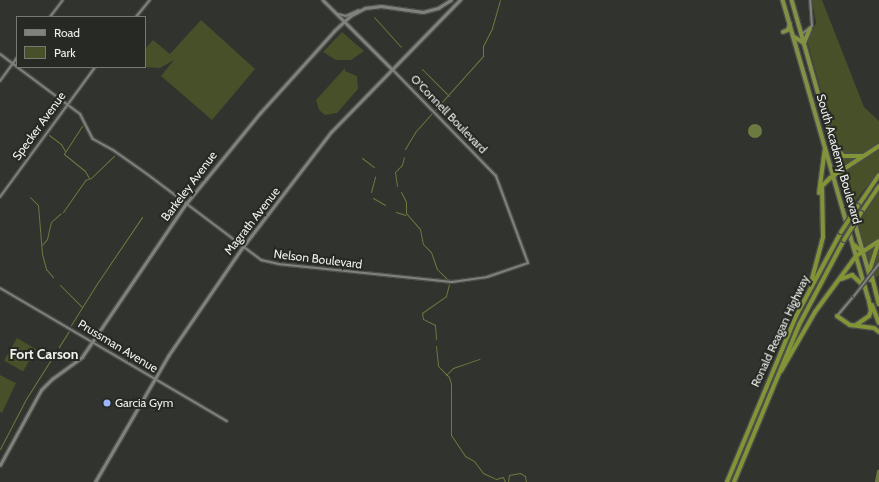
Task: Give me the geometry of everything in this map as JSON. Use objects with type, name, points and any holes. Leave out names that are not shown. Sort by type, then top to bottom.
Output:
[{"type":"highway","name":"South Academy Boulevard","points":[[783,0],[865,287],[879,323]]},
{"type":"highway","name":"South Academy Boulevard","points":[[792,0],[861,251],[879,304]]},
{"type":"highway","points":[[783,32],[788,30],[790,25]]},
{"type":"highway","points":[[790,25],[796,34],[802,34]]},
{"type":"highway","points":[[793,36],[804,43],[810,29]]},
{"type":"highway","points":[[831,139],[837,150],[844,156],[853,158],[866,155]]},
{"type":"highway","points":[[802,303],[821,249],[822,186],[833,176],[840,173],[879,146]]},
{"type":"highway","points":[[821,200],[819,184],[824,162],[825,148]]},
{"type":"highway","name":"Ronald Reagan Highway","points":[[727,482],[776,359],[802,303],[841,232],[879,175]]},
{"type":"highway","name":"Ronald Reagan Highway","points":[[734,482],[803,317],[844,240],[879,186]]},
{"type":"highway","points":[[776,380],[815,312],[856,256],[861,251],[872,248],[879,242]]},
{"type":"highway","points":[[871,280],[870,265],[879,242]]},
{"type":"highway","points":[[853,244],[861,251]]},
{"type":"highway","points":[[839,280],[852,276],[865,287]]},
{"type":"highway","points":[[873,288],[879,299]]},
{"type":"highway","points":[[854,326],[869,316],[868,297]]},
{"type":"highway","points":[[837,316],[854,326],[874,328],[879,332]]},
{"type":"main road","name":"O'Connell Boulevard","points":[[323,0],[392,68]]},
{"type":"main road","name":"Barkeley Avenue","points":[[0,466],[41,390],[53,378],[77,362],[93,341],[185,205],[282,87],[345,21],[360,10],[378,6],[423,12],[438,8],[451,0]]},
{"type":"main road","name":"Magrath Avenue","points":[[95,482],[154,378],[242,248],[306,168],[322,142],[392,68],[460,0]]},
{"type":"street","points":[[51,16],[64,0]]},
{"type":"street","points":[[137,16],[150,0]]},
{"type":"street","points":[[802,34],[810,29],[813,19],[810,0]]},
{"type":"street","points":[[337,14],[346,16],[360,10]]},
{"type":"street","points":[[0,54],[13,64]]},
{"type":"street","points":[[0,81],[16,60]]},
{"type":"street","name":"Nelson Boulevard","points":[[18,68],[82,117],[92,139],[119,154],[242,248],[260,259],[278,264],[447,282],[480,279],[528,263]]},
{"type":"street","name":"Specker Avenue","points":[[0,197],[66,104],[94,68]]},
{"type":"street","name":"O'Connell Boulevard","points":[[392,68],[496,176],[528,263]]},
{"type":"street","points":[[837,316],[879,264]]},
{"type":"street","name":"Prussman Avenue","points":[[0,288],[93,341],[227,421]]},
{"type":"green space","points":[[812,0],[822,0],[864,107],[879,121],[879,171],[853,204],[807,41],[816,23]]},
{"type":"green space","points":[[201,20],[255,69],[212,120],[161,76],[174,60],[160,68],[146,67],[146,48],[153,40],[170,54]]},
{"type":"green space","points":[[342,32],[364,51],[351,60],[336,60],[323,52]]},
{"type":"green space","points":[[345,68],[345,71],[357,76],[358,89],[337,113],[325,115],[319,110],[316,100]]},
{"type":"green space","points":[[879,191],[879,276],[874,278],[858,224]]},
{"type":"green space","points":[[17,338],[36,349],[23,372],[4,361]]},
{"type":"green space","points":[[0,375],[16,383],[2,413],[0,412]]},
{"type":"shaded area","points":[[752,124],[758,124],[762,128],[762,134],[758,138],[752,138],[748,134],[748,128]]},
{"type":"waterway","points":[[405,149],[416,131],[483,56],[483,46],[492,28],[500,0]]},
{"type":"waterway","points":[[374,17],[401,47]]},
{"type":"waterway","points":[[422,69],[449,96]]},
{"type":"waterway","points":[[82,126],[64,154],[85,171],[89,178]]},
{"type":"waterway","points":[[49,135],[61,144],[65,151]]},
{"type":"waterway","points":[[63,212],[85,180],[91,178],[114,156]]},
{"type":"waterway","points":[[397,186],[395,172],[402,165],[404,157]]},
{"type":"waterway","points":[[362,158],[374,167]]},
{"type":"waterway","points":[[371,192],[375,177]]},
{"type":"waterway","points":[[401,192],[406,202],[406,213],[420,229],[423,244],[431,252],[437,269],[447,279]]},
{"type":"waterway","points":[[30,197],[38,205],[42,254],[46,269],[53,277]]},
{"type":"waterway","points":[[373,198],[385,205]]},
{"type":"waterway","points":[[396,212],[406,215]]},
{"type":"waterway","points":[[42,245],[47,239],[51,222],[61,213]]},
{"type":"waterway","points":[[71,325],[142,217]]},
{"type":"waterway","points":[[436,339],[435,325],[423,319],[422,313],[446,296],[449,284]]},
{"type":"waterway","points":[[60,285],[82,307]]},
{"type":"waterway","points":[[0,449],[26,399],[69,331]]},
{"type":"waterway","points":[[436,346],[438,366],[449,377],[451,384],[451,435],[465,456],[474,461],[483,473],[496,479],[503,477],[505,482]]},
{"type":"waterway","points":[[446,375],[453,368],[479,359]]},
{"type":"waterway","points":[[877,482],[879,472]]},
{"type":"waterway","points":[[508,482],[509,475],[520,473],[525,476],[526,482]]},
{"type":"place","name":"Garcia Gym","points":[[107,403]]},
{"type":"district","name":"Fort Carson","points":[[44,354]]}]
